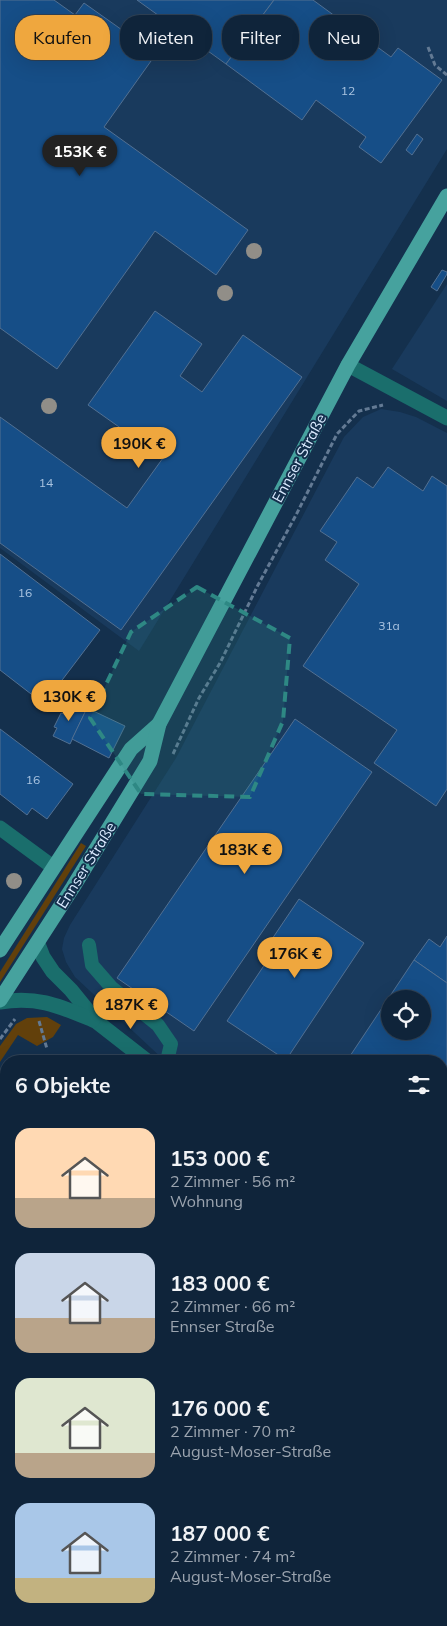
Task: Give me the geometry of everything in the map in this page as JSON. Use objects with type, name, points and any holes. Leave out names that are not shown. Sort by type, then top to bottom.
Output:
[{"type":"main road","name":"Ennser Straße","points":[[0,1001],[38,944],[150,761],[159,724],[348,365],[447,196]]},
{"type":"main road","name":"Ennser Straße","points":[[0,950],[131,749],[159,724]]},
{"type":"street","points":[[348,365],[447,418]]},
{"type":"street","points":[[0,828],[53,867]]},
{"type":"street","points":[[38,944],[43,957],[53,972],[71,990],[97,1022],[139,1055]]},
{"type":"street","points":[[0,1001],[17,999],[37,1006],[60,1006],[97,1022]]},
{"type":"lane","points":[[89,945],[92,964],[107,982],[158,1025],[171,1044],[168,1055]]},
{"type":"path","points":[[428,47],[435,65],[447,75]]},
{"type":"path","points":[[172,756],[199,698],[220,663],[258,584],[337,434],[359,411],[387,403],[397,407],[404,395]]},
{"type":"path","points":[[0,1039],[15,1019],[37,1006],[47,1049]]},
{"type":"highlighted area","points":[[197,587],[290,638],[283,721],[250,797],[141,794],[90,718],[131,632]]},
{"type":"shaded area","points":[[0,0],[447,0],[447,149],[139,651],[0,548]]},
{"type":"shaded area","points":[[447,284],[447,401],[392,369]]},
{"type":"shaded area","points":[[381,409],[416,417],[447,433],[447,1055],[159,1055],[75,977],[66,962],[62,949],[64,938],[70,925],[176,758],[344,437],[363,417]]},
{"type":"shaded area","points":[[81,843],[86,846],[0,982],[0,972]]},
{"type":"shaded area","points":[[47,1017],[61,1025],[53,1037],[37,1046],[18,1035],[5,1055],[0,1055],[0,1046],[16,1024],[27,1018]]},
{"type":"building","points":[[0,0],[54,0],[75,15],[15,15],[15,60],[110,60],[110,21],[120,28],[120,60],[152,60],[104,127],[248,230],[216,275],[155,231],[57,369],[0,328]]},
{"type":"building","points":[[137,0],[274,0],[263,15],[222,15],[222,60],[229,60],[226,64],[212,54],[212,15],[158,15]]},
{"type":"building","points":[[274,0],[313,0],[334,15],[309,15],[309,60],[379,60],[379,48],[391,57],[398,48],[442,80],[381,163],[359,147],[366,137],[316,100],[302,120],[226,64],[229,60],[299,60],[299,15],[263,15]]},
{"type":"building","points":[[84,3],[101,15],[75,15]]},
{"type":"building","points":[[417,134],[423,139],[412,155],[406,150]]},
{"type":"building","points":[[442,270],[447,272],[447,274],[437,291],[431,287]]},
{"type":"building","points":[[155,311],[202,344],[180,376],[202,392],[243,335],[302,377],[121,630],[0,543],[0,417],[127,508],[163,458],[88,405]]},
{"type":"building","points":[[388,467],[423,491],[432,476],[447,486],[447,789],[436,806],[374,763],[397,730],[303,666],[359,584],[325,560],[337,542],[320,531],[357,477],[373,488]]},
{"type":"building","points":[[0,554],[100,630],[44,704],[0,670]]},
{"type":"building","points":[[71,700],[87,708],[70,744],[53,736],[57,728],[54,727],[61,713],[64,714]]},
{"type":"building","points":[[87,708],[125,726],[109,758],[72,739]]},
{"type":"building","points":[[295,719],[372,772],[194,1031],[117,978]]},
{"type":"building","points":[[0,729],[73,784],[47,819],[32,808],[27,815],[0,794]]},
{"type":"building","points":[[299,899],[364,943],[289,1055],[278,1055],[227,1021],[275,949],[268,945]]},
{"type":"building","points":[[447,936],[447,983],[414,960],[429,939],[440,947]]},
{"type":"building","points":[[414,960],[447,983],[447,1055],[351,1055],[381,1010],[381,1040],[431,1040],[431,990],[394,990]]}]
